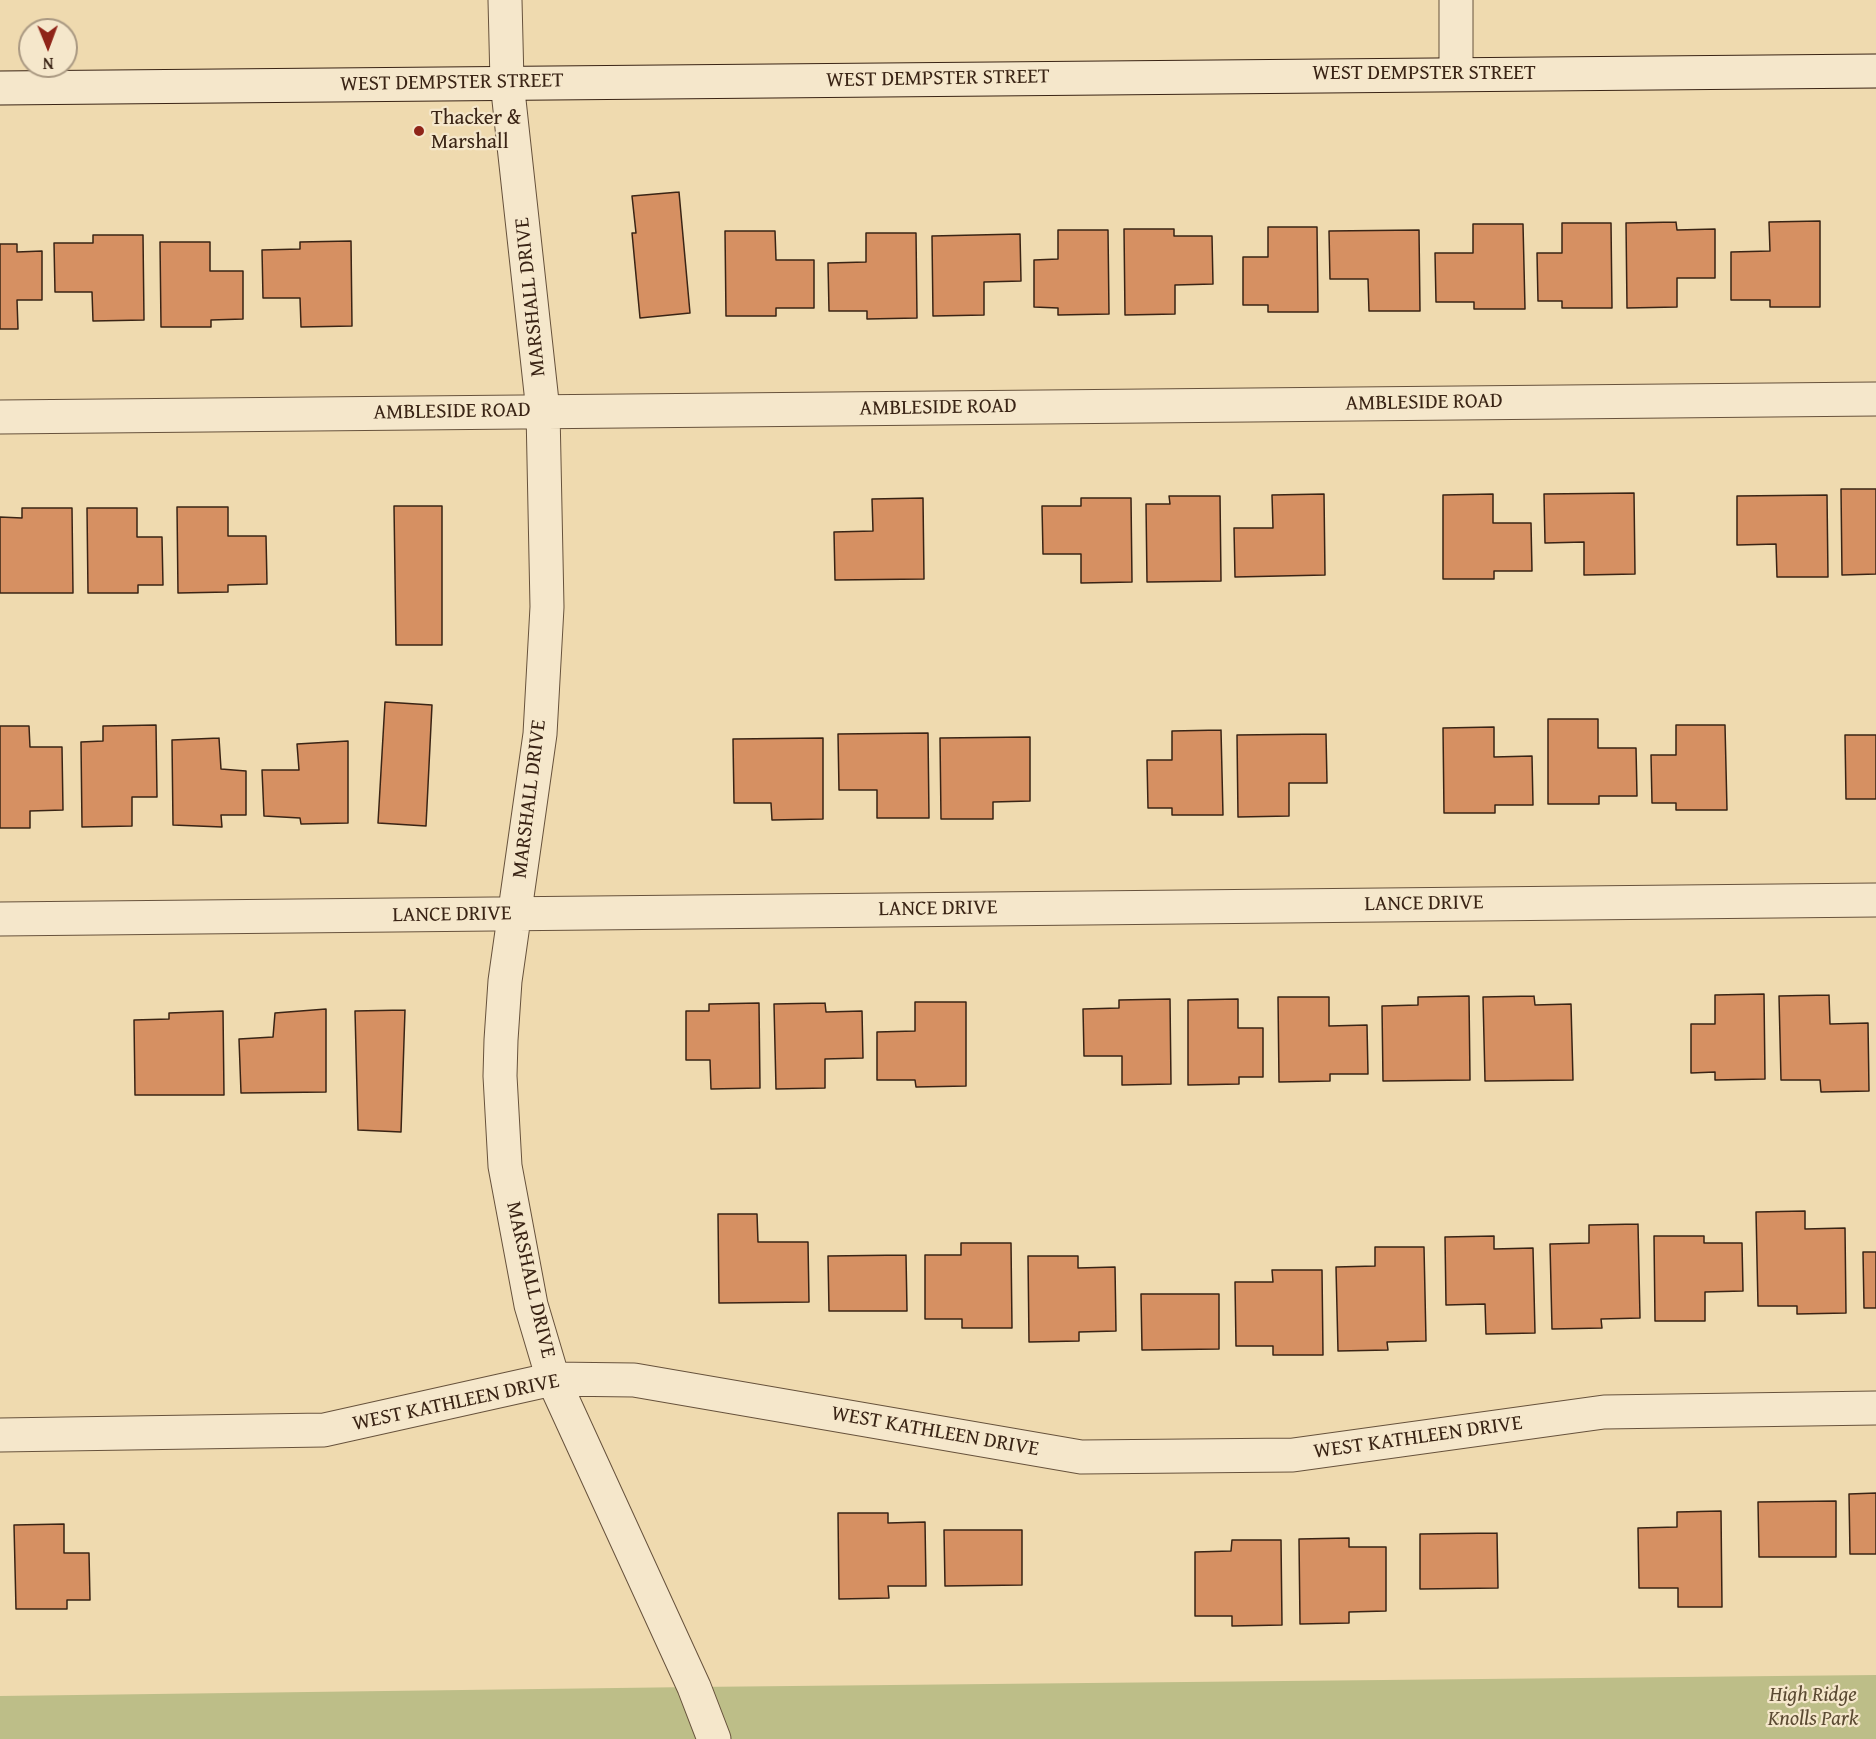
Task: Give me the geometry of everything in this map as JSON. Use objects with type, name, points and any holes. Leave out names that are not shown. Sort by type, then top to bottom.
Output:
[{"type":"street","name":"MARSHALL DRIVE","points":[[505,0],[507,82],[543,411],[547,607],[540,734],[505,981],[500,1086],[505,1166],[531,1305],[553,1379],[694,1687],[714,1739]]},
{"type":"street","points":[[1456,0],[1456,74]]},
{"type":"street","name":"WEST DEMPSTER STREET","points":[[0,87],[1876,71]]},
{"type":"street","name":"AMBLESIDE ROAD","points":[[0,417],[1876,399]]},
{"type":"street","name":"LANCE DRIVE","points":[[0,919],[1876,900]]},
{"type":"street","name":"WEST KATHLEEN DRIVE","points":[[0,1435],[324,1430],[553,1379],[634,1380],[1081,1457],[1293,1455],[1604,1412],[1876,1408]]},
{"type":"green space","name":"High Ridge Knolls Park","points":[[1876,1675],[1876,1739],[0,1739],[0,1696]]},
{"type":"building","points":[[679,192],[690,313],[640,318],[632,233],[636,233],[632,196]]},
{"type":"building","points":[[1820,221],[1820,307],[1770,307],[1770,300],[1731,300],[1731,252],[1770,251],[1769,222]]},
{"type":"building","points":[[1676,222],[1677,230],[1715,229],[1715,278],[1677,278],[1677,307],[1627,308],[1626,223]]},
{"type":"building","points":[[1562,223],[1611,223],[1612,308],[1562,308],[1562,301],[1538,301],[1537,253],[1562,253]]},
{"type":"building","points":[[1473,224],[1523,224],[1525,309],[1474,309],[1474,302],[1436,302],[1435,253],[1473,253]]},
{"type":"building","points":[[1268,227],[1317,227],[1318,312],[1268,312],[1268,305],[1243,305],[1243,257],[1268,257]]},
{"type":"building","points":[[1124,229],[1174,229],[1174,236],[1212,236],[1213,284],[1175,285],[1175,314],[1125,315]]},
{"type":"building","points":[[1058,230],[1108,230],[1109,314],[1058,315],[1058,308],[1034,307],[1034,260],[1058,259]]},
{"type":"building","points":[[1419,230],[1420,311],[1369,311],[1368,279],[1330,279],[1329,231]]},
{"type":"building","points":[[725,231],[775,231],[776,260],[814,260],[814,308],[776,308],[776,316],[726,316]]},
{"type":"building","points":[[866,233],[916,233],[917,318],[867,319],[867,311],[829,311],[828,263],[866,262]]},
{"type":"building","points":[[1020,234],[1021,281],[984,282],[984,315],[933,316],[932,236]]},
{"type":"building","points":[[93,235],[143,235],[144,320],[93,321],[92,292],[55,292],[54,243],[93,243]]},
{"type":"building","points":[[351,241],[352,326],[301,327],[300,298],[263,298],[262,250],[300,249],[300,242]]},
{"type":"building","points":[[160,242],[210,242],[210,271],[243,271],[243,319],[211,320],[211,327],[161,327]]},
{"type":"building","points":[[0,244],[17,244],[17,252],[42,251],[42,300],[17,300],[18,329],[0,329]]},
{"type":"building","points":[[1841,489],[1876,489],[1876,574],[1842,575]]},
{"type":"building","points":[[1634,493],[1635,574],[1584,575],[1584,542],[1545,543],[1544,494]]},
{"type":"building","points":[[1324,494],[1325,575],[1235,577],[1234,528],[1273,528],[1272,495]]},
{"type":"building","points":[[1493,494],[1493,523],[1531,523],[1532,571],[1494,571],[1494,579],[1443,579],[1443,495]]},
{"type":"building","points":[[1827,495],[1828,577],[1777,577],[1776,544],[1737,545],[1737,496]]},
{"type":"building","points":[[1169,496],[1220,496],[1221,581],[1147,582],[1146,504],[1170,504]]},
{"type":"building","points":[[923,498],[924,579],[835,580],[834,532],[873,531],[872,499]]},
{"type":"building","points":[[1081,498],[1131,498],[1132,582],[1081,583],[1081,554],[1043,554],[1042,506],[1081,506]]},
{"type":"building","points":[[394,506],[442,506],[442,645],[396,645]]},
{"type":"building","points":[[177,507],[228,507],[228,536],[266,536],[267,584],[228,585],[228,592],[178,593]]},
{"type":"building","points":[[22,508],[72,508],[73,593],[0,593],[0,517],[22,518]]},
{"type":"building","points":[[87,508],[137,508],[137,537],[162,537],[163,585],[138,585],[138,593],[88,593]]},
{"type":"building","points":[[385,702],[432,705],[426,826],[378,823]]},
{"type":"building","points":[[1548,719],[1598,719],[1598,748],[1636,748],[1637,796],[1599,796],[1599,804],[1548,804]]},
{"type":"building","points":[[156,725],[157,797],[132,797],[132,826],[82,827],[81,742],[103,741],[103,726]]},
{"type":"building","points":[[1676,725],[1725,725],[1727,810],[1676,810],[1676,803],[1652,803],[1651,755],[1676,755]]},
{"type":"building","points":[[0,726],[29,726],[30,747],[62,747],[63,810],[30,811],[30,828],[0,828]]},
{"type":"building","points":[[1494,727],[1494,757],[1532,756],[1533,805],[1495,805],[1495,813],[1444,813],[1443,728]]},
{"type":"building","points":[[1221,730],[1223,815],[1172,815],[1172,808],[1148,808],[1147,760],[1172,760],[1172,731]]},
{"type":"building","points":[[928,733],[929,818],[877,818],[877,790],[839,790],[838,734]]},
{"type":"building","points":[[1326,734],[1327,783],[1289,783],[1289,816],[1238,817],[1237,735]]},
{"type":"building","points":[[1845,735],[1876,735],[1876,799],[1846,799]]},
{"type":"building","points":[[1030,737],[1030,801],[993,802],[993,819],[941,819],[940,738]]},
{"type":"building","points":[[219,738],[221,769],[246,771],[246,815],[221,815],[222,827],[173,825],[172,740]]},
{"type":"building","points":[[823,738],[823,819],[772,820],[771,803],[734,803],[733,739]]},
{"type":"building","points":[[348,741],[348,823],[301,824],[300,818],[264,816],[262,770],[299,770],[297,744]]},
{"type":"building","points":[[1764,994],[1765,1079],[1715,1080],[1715,1072],[1691,1073],[1691,1024],[1715,1024],[1715,995]]},
{"type":"building","points":[[1829,995],[1830,1024],[1868,1023],[1869,1091],[1821,1092],[1820,1080],[1781,1080],[1779,996]]},
{"type":"building","points":[[1469,996],[1470,1080],[1383,1081],[1382,1006],[1418,1005],[1418,997]]},
{"type":"building","points":[[1534,996],[1535,1005],[1571,1004],[1573,1080],[1485,1081],[1483,997]]},
{"type":"building","points":[[1278,997],[1329,997],[1329,1026],[1367,1025],[1368,1074],[1330,1074],[1330,1081],[1279,1082]]},
{"type":"building","points":[[1170,999],[1171,1084],[1122,1085],[1122,1056],[1084,1056],[1083,1009],[1119,1008],[1119,1000]]},
{"type":"building","points":[[1238,999],[1238,1028],[1263,1028],[1263,1077],[1239,1077],[1239,1084],[1188,1085],[1188,1000]]},
{"type":"building","points":[[915,1002],[966,1002],[966,1086],[916,1087],[915,1080],[877,1080],[877,1032],[915,1031]]},
{"type":"building","points":[[759,1003],[760,1088],[711,1089],[710,1060],[686,1060],[686,1011],[709,1011],[709,1004]]},
{"type":"building","points":[[825,1003],[826,1012],[862,1011],[863,1058],[825,1059],[825,1088],[776,1089],[774,1004]]},
{"type":"building","points":[[326,1009],[326,1092],[241,1093],[239,1039],[273,1037],[275,1013]]},
{"type":"building","points":[[405,1010],[401,1132],[358,1130],[355,1011]]},
{"type":"building","points":[[223,1011],[224,1095],[135,1095],[134,1020],[169,1019],[169,1013]]},
{"type":"building","points":[[1805,1211],[1805,1229],[1845,1228],[1846,1313],[1797,1314],[1797,1306],[1758,1306],[1756,1212]]},
{"type":"building","points":[[718,1214],[757,1214],[758,1242],[808,1242],[809,1302],[719,1303]]},
{"type":"building","points":[[1638,1224],[1640,1318],[1601,1319],[1602,1328],[1552,1329],[1550,1244],[1589,1243],[1589,1225]]},
{"type":"building","points":[[1494,1236],[1494,1249],[1533,1248],[1535,1333],[1486,1334],[1485,1304],[1446,1305],[1445,1237]]},
{"type":"building","points":[[1654,1236],[1704,1236],[1704,1243],[1742,1243],[1743,1291],[1705,1292],[1705,1321],[1655,1321]]},
{"type":"building","points":[[961,1243],[1011,1243],[1012,1328],[962,1328],[962,1319],[925,1319],[925,1255],[961,1255]]},
{"type":"building","points":[[1375,1247],[1424,1247],[1426,1341],[1387,1342],[1388,1350],[1338,1351],[1336,1267],[1375,1266]]},
{"type":"building","points":[[1863,1252],[1876,1252],[1876,1308],[1864,1308]]},
{"type":"building","points":[[906,1255],[907,1311],[829,1311],[828,1256]]},
{"type":"building","points":[[1028,1256],[1078,1256],[1078,1268],[1115,1267],[1116,1331],[1079,1332],[1079,1341],[1029,1342]]},
{"type":"building","points":[[1272,1270],[1322,1270],[1323,1355],[1273,1355],[1273,1346],[1236,1346],[1235,1282],[1273,1282]]},
{"type":"building","points":[[1141,1294],[1219,1294],[1219,1349],[1142,1350]]},
{"type":"building","points":[[1876,1493],[1876,1554],[1850,1554],[1849,1494]]},
{"type":"building","points":[[1836,1501],[1836,1557],[1759,1557],[1758,1502]]},
{"type":"building","points":[[1721,1511],[1722,1607],[1678,1607],[1678,1588],[1639,1588],[1638,1528],[1677,1527],[1677,1512]]},
{"type":"building","points":[[838,1513],[888,1513],[888,1523],[925,1522],[926,1586],[888,1586],[889,1598],[839,1599]]},
{"type":"building","points":[[64,1524],[64,1553],[89,1553],[90,1600],[67,1600],[67,1609],[16,1609],[14,1525]]},
{"type":"building","points":[[944,1530],[1022,1530],[1022,1585],[945,1586]]},
{"type":"building","points":[[1497,1533],[1498,1588],[1420,1589],[1420,1534]]},
{"type":"building","points":[[1349,1538],[1349,1547],[1386,1547],[1386,1611],[1349,1612],[1349,1623],[1300,1624],[1299,1539]]},
{"type":"building","points":[[1232,1540],[1281,1540],[1282,1625],[1232,1626],[1232,1616],[1195,1616],[1195,1552],[1231,1551]]},
{"type":"place","name":"Thacker & Marshall","points":[[419,131]]}]
